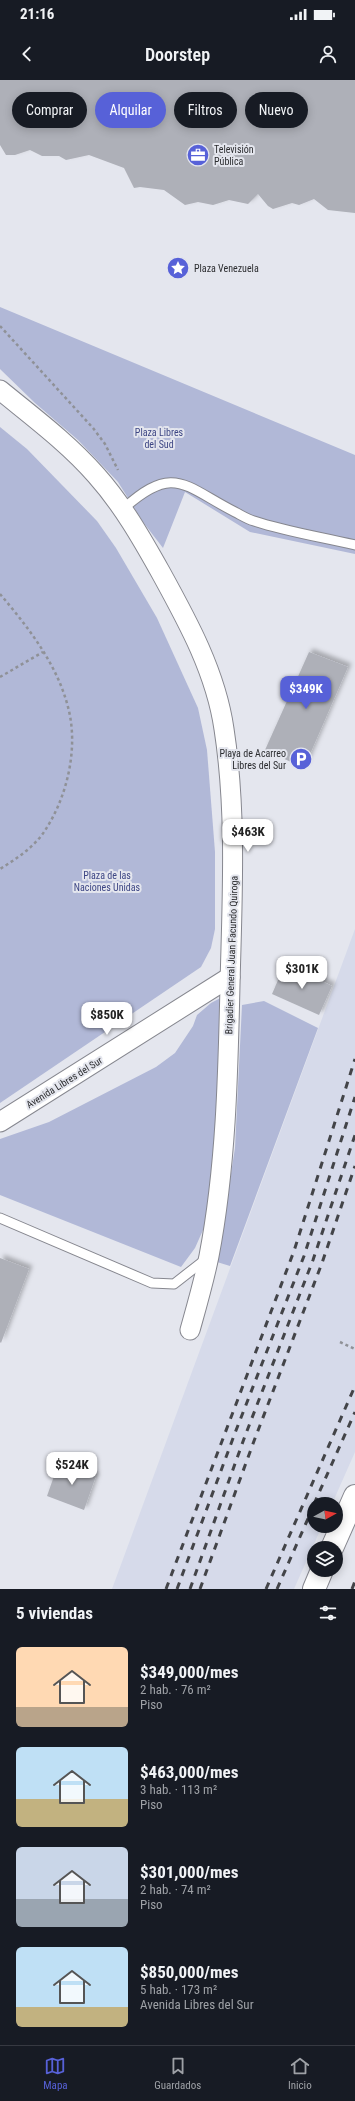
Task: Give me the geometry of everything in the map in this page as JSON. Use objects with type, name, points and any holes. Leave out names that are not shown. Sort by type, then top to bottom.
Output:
[{"type":"street","name":"Brigadier General Juan Facundo Quiroga","points":[[0,390],[79,458],[104,484],[123,509],[147,548],[184,615],[207,665],[223,720],[229,766],[233,841],[230,977],[222,1155],[209,1257],[190,1330]]},
{"type":"street","name":"Avenida Libres del Sur","points":[[0,1122],[230,977]]},
{"type":"street","points":[[335,1541],[355,1496]]},
{"type":"street","points":[[314,1589],[319,1577]]},
{"type":"lane","points":[[123,509],[139,494],[158,483],[178,483],[194,487],[218,503],[253,521],[355,545]]},
{"type":"lane","points":[[0,1218],[152,1283],[174,1284],[209,1257]]},
{"type":"path","points":[[0,326],[93,428],[105,444],[121,477]]},
{"type":"path","points":[[0,594],[29,629],[52,667],[68,708],[71,736],[70,768],[61,800],[44,833],[28,850],[0,869]]},
{"type":"path","points":[[0,677],[43,652]]},
{"type":"path","points":[[340,1342],[355,1349]]},
{"type":"shaded area","points":[[355,929],[355,1452],[335,1497],[307,1497],[307,1533],[319,1533],[315,1541],[307,1541],[307,1560],[294,1589],[112,1589]]},
{"type":"green space","name":"Plaza Libres del Sud","points":[[0,307],[355,455],[355,554],[250,532],[185,492],[163,548],[143,522],[118,482],[78,440],[35,403],[0,369]]},
{"type":"green space","name":"Plaza de las Naciones Unidas","points":[[0,427],[27,449],[97,521],[116,548],[157,618],[198,708],[207,750],[215,852],[215,929],[211,948],[201,967],[0,1103]]},
{"type":"green space","points":[[226,995],[211,1212],[195,1248],[181,1267],[0,1195],[0,1139],[49,1122],[156,1067],[175,1053],[193,1026],[197,1015],[211,1003]]},
{"type":"green space","points":[[264,1001],[318,1028],[230,1266],[217,1262],[235,1148],[242,1005]]},
{"type":"building","name":"Televisión Pública","points":[[0,80],[355,80],[355,213],[328,210],[314,199],[299,205],[292,203],[273,209],[268,206],[258,194],[248,204],[229,200],[213,205],[198,202],[185,205],[164,190],[140,187],[134,188],[124,168],[89,155],[66,160],[59,156],[42,156],[30,150],[15,155],[6,155],[0,145]]},
{"type":"building","points":[[309,652],[348,667],[304,768],[265,750]]},
{"type":"building","points":[[285,964],[332,986],[319,1015],[272,994]]},
{"type":"building","points":[[0,1258],[29,1269],[1,1343],[0,1342]]},
{"type":"building","points":[[59,1462],[96,1476],[84,1510],[47,1496]]},
{"type":"railway","points":[[166,1589],[294,1251],[355,1059]]},
{"type":"railway","points":[[177,1589],[235,1433],[304,1256],[355,1097]]},
{"type":"railway","points":[[190,1589],[245,1436],[313,1260],[355,1135]]},
{"type":"railway","points":[[200,1589],[254,1441],[322,1263],[355,1166]]},
{"type":"railway","points":[[266,1589],[355,1386]]},
{"type":"railway","points":[[317,1497],[355,1412]]},
{"type":"railway","points":[[277,1589],[307,1521]]},
{"type":"railway","points":[[352,1589],[355,1581]]},
{"type":"place","name":"Televisión Pública","points":[[198,155]]},
{"type":"place","name":"Plaza Venezuela","points":[[178,268]]},
{"type":"place","name":"Playa de Acarreo Libres del Sur","points":[[301,759]]}]
